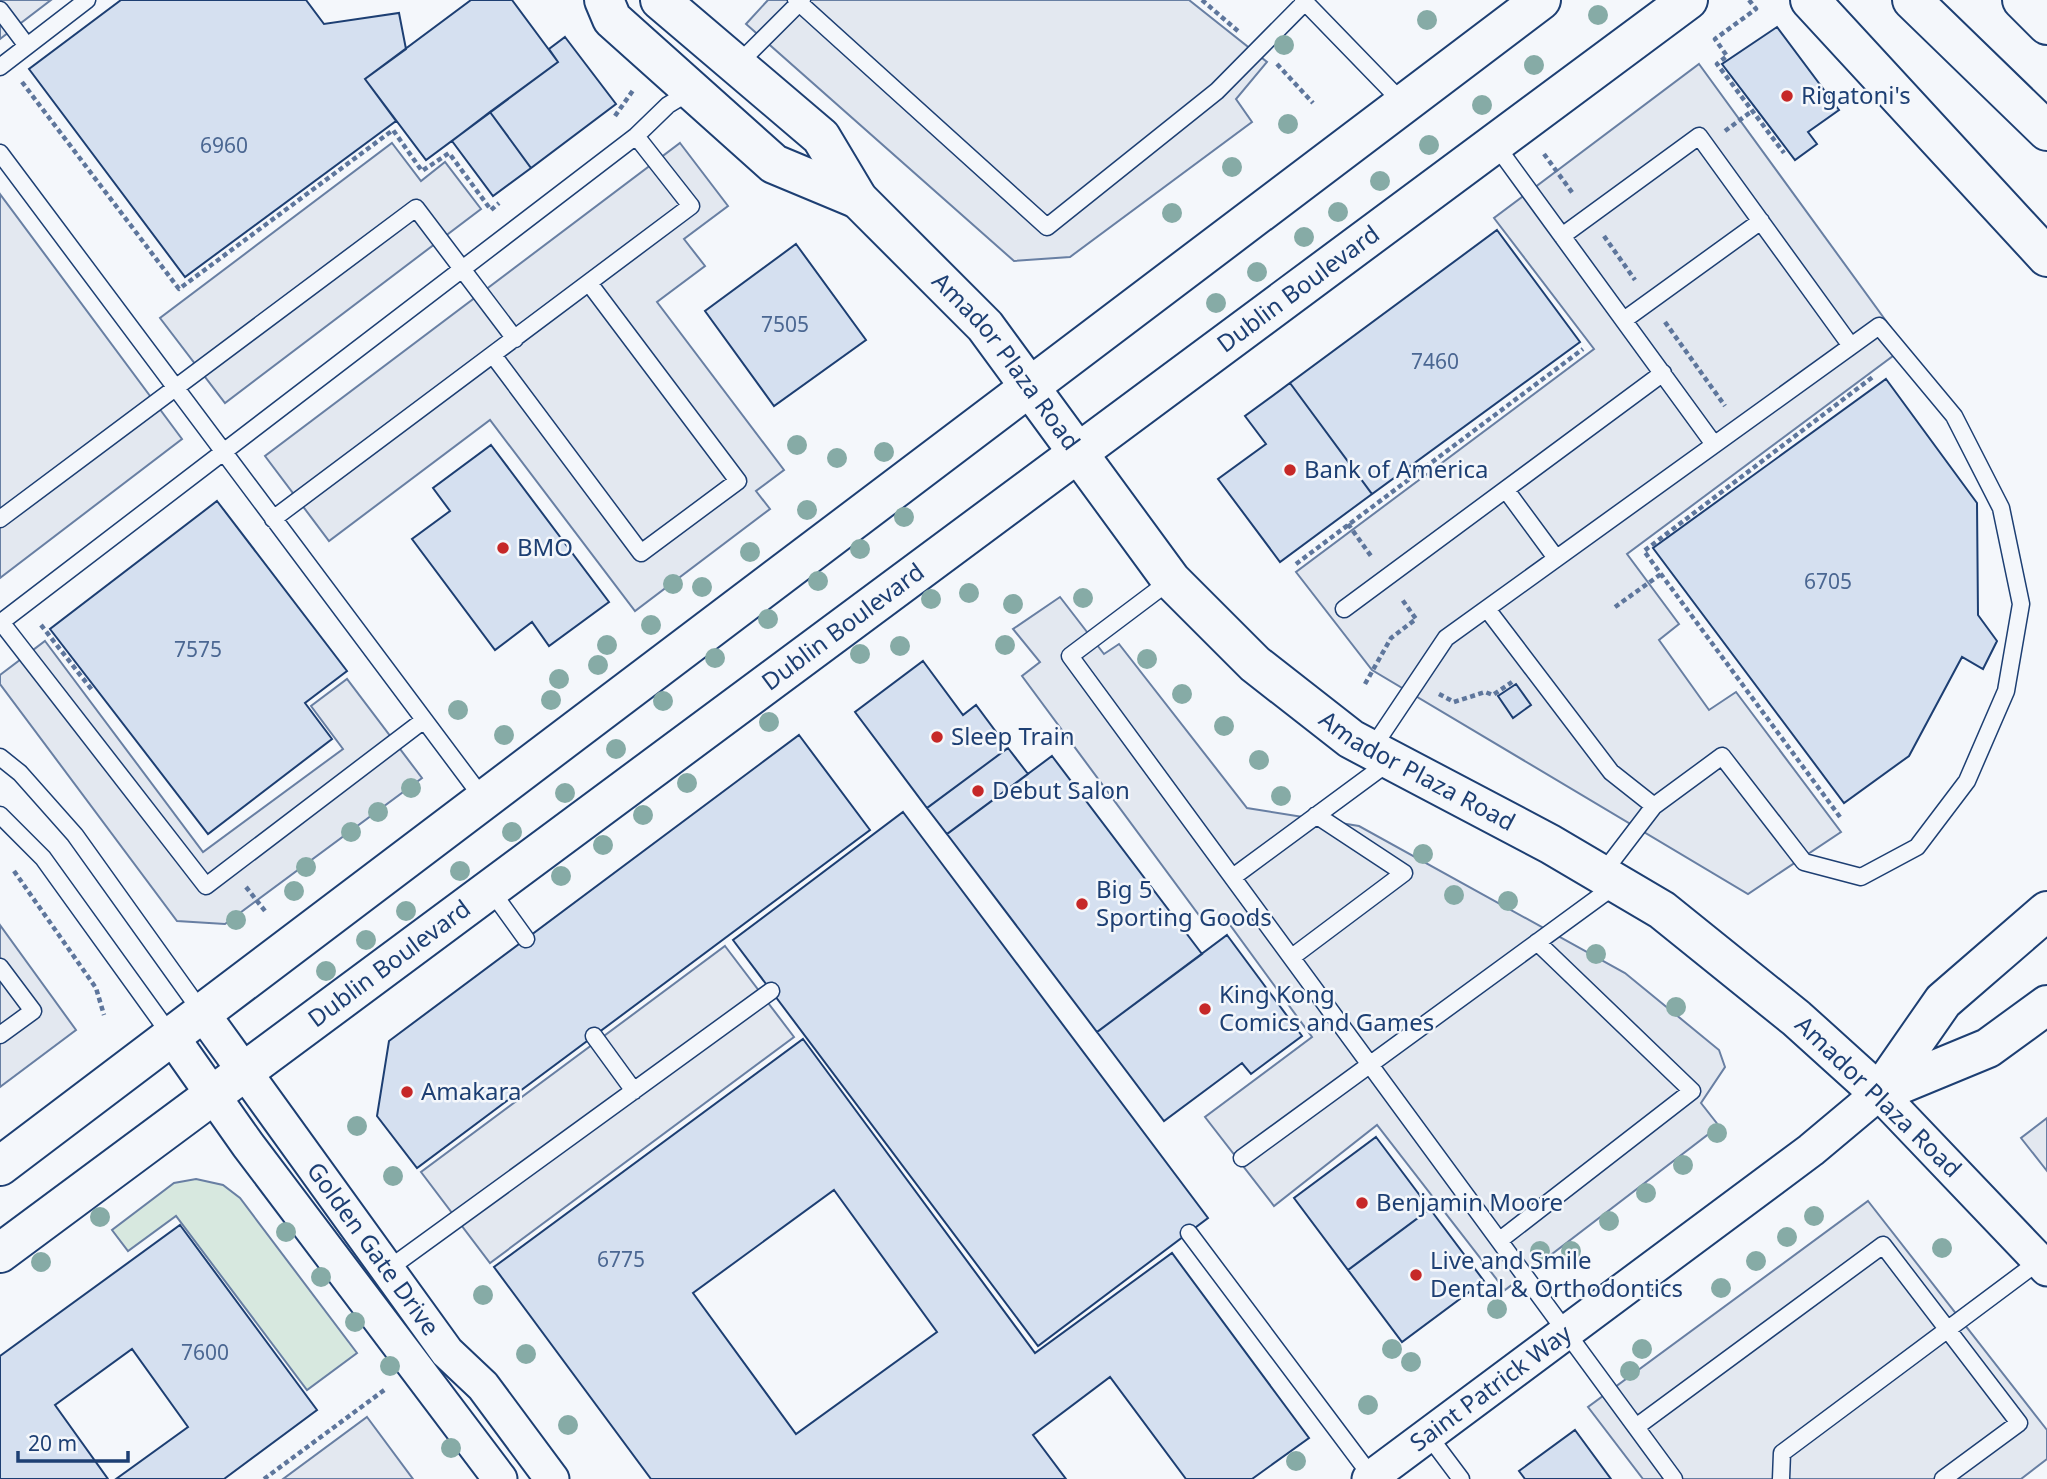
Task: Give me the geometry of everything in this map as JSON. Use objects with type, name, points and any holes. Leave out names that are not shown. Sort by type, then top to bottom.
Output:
[{"type":"main road","name":"Amador Plaza Road","points":[[604,0],[612,19],[774,164],[858,199]]},
{"type":"main road","name":"Amador Plaza Road","points":[[660,0],[821,137],[858,199],[985,326],[1171,579],[1255,664],[1351,739],[1609,879],[1662,911],[1796,1018],[1879,1093]]},
{"type":"main road","points":[[0,1166],[1030,388],[1402,102],[1541,0]]},
{"type":"main road","name":"Dublin Boulevard","points":[[0,1254],[1688,0]]},
{"type":"main road","points":[[1810,0],[2047,257]]},
{"type":"main road","points":[[1912,0],[2047,131]]},
{"type":"main road","points":[[2022,0],[2047,25]]},
{"type":"main road","points":[[1879,1093],[1943,1001],[2047,911]]},
{"type":"main road","points":[[1879,1093],[1988,1048],[2047,1005]]},
{"type":"street","name":"Golden Gate Drive","points":[[203,1014],[447,1352],[483,1386],[552,1479]]},
{"type":"street","name":"Golden Gate Drive","points":[[172,1037],[500,1479]]},
{"type":"street","name":"Amador Plaza Road","points":[[1879,1093],[2045,1262]]},
{"type":"street","name":"Saint Patrick Way","points":[[1370,1478],[1819,1144],[1879,1093]]},
{"type":"lane","points":[[7,69],[27,46],[87,0]]},
{"type":"lane","points":[[738,64],[799,1],[1047,227],[1217,91],[1304,1],[1402,102]]},
{"type":"lane","points":[[0,10],[27,46]]},
{"type":"lane","points":[[424,720],[206,886],[1,622],[636,136],[667,105],[691,91]]},
{"type":"lane","points":[[273,519],[691,206],[636,136]]},
{"type":"lane","points":[[1562,236],[1699,136],[1851,346]]},
{"type":"lane","points":[[1495,144],[1713,443]]},
{"type":"lane","points":[[0,153],[485,801]]},
{"type":"lane","points":[[0,519],[416,208],[515,338]]},
{"type":"lane","points":[[1624,320],[1761,221]]},
{"type":"lane","points":[[492,355],[641,553],[716,498],[738,481],[589,283]]},
{"type":"lane","points":[[1233,877],[1316,816],[1381,755],[1447,638],[1713,443],[1879,326],[1954,416],[2001,508],[2021,604],[2006,691],[1967,781],[1917,847],[1861,877],[1804,862],[1723,756],[1654,806],[1609,879],[1537,942],[1242,1158]]},
{"type":"lane","points":[[1344,609],[1662,373]]},
{"type":"lane","points":[[1506,490],[1556,558]]},
{"type":"lane","points":[[1171,579],[1070,656],[1674,1479]]},
{"type":"lane","points":[[1487,609],[1611,772],[1654,806]]},
{"type":"lane","points":[[0,757],[20,773],[75,835],[203,1014]]},
{"type":"lane","points":[[0,815],[43,858],[172,1037]]},
{"type":"lane","points":[[1292,957],[1404,873],[1316,816]]},
{"type":"lane","points":[[490,889],[526,939]]},
{"type":"lane","points":[[1500,1240],[1692,1091],[1537,942]]},
{"type":"lane","points":[[0,967],[33,1011],[0,1035]]},
{"type":"lane","points":[[387,1270],[771,991]]},
{"type":"lane","points":[[594,1036],[634,1091]]},
{"type":"lane","points":[[1189,1233],[1370,1478]]},
{"type":"lane","points":[[1636,1427],[1883,1245],[2019,1423],[1943,1479]]},
{"type":"lane","points":[[1781,1479],[1782,1453],[1947,1330],[2045,1262]]},
{"type":"lane","points":[[1428,1435],[1461,1479]]},
{"type":"path","points":[[1749,0],[1756,9],[1715,39],[1727,56],[1717,64],[1784,153]]},
{"type":"path","points":[[7,69],[179,289],[393,130],[422,172],[449,153],[491,210],[501,202]]},
{"type":"path","points":[[604,124],[628,100],[640,80]]},
{"type":"path","points":[[1296,564],[1583,349]]},
{"type":"path","points":[[1840,817],[1644,551],[1874,376]]},
{"type":"path","points":[[1615,607],[1661,574]]},
{"type":"path","points":[[1431,706],[1437,694],[1454,702],[1485,692],[1493,695],[1517,679]]},
{"type":"path","points":[[7,860],[96,988],[104,1015]]},
{"type":"path","points":[[264,1479],[394,1383]]},
{"type":"shaded area","points":[[0,0],[51,0],[0,39]]},
{"type":"shaded area","points":[[768,0],[1189,0],[1267,62],[1236,99],[1252,122],[1070,257],[1014,261],[746,24]]},
{"type":"shaded area","points":[[1699,64],[1905,347],[1627,554],[1679,624],[1659,640],[1709,710],[1736,692],[1841,832],[1748,894],[1372,670],[1296,572],[1594,349],[1494,218]]},
{"type":"shaded area","points":[[392,143],[421,181],[445,162],[481,209],[225,403],[160,318]]},
{"type":"shaded area","points":[[680,143],[728,206],[684,239],[705,266],[657,302],[784,470],[756,491],[770,509],[635,611],[490,420],[329,541],[265,456]]},
{"type":"shaded area","points":[[0,194],[182,439],[0,578]]},
{"type":"shaded area","points":[[1060,597],[1104,654],[1119,644],[1247,808],[1359,826],[1625,973],[1719,1050],[1725,1067],[1701,1103],[1719,1126],[1505,1290],[1377,1125],[1274,1206],[1205,1117],[1312,1037],[1222,914],[1207,926],[1022,676],[1040,662],[1013,629]]},
{"type":"shaded area","points":[[45,641],[203,852],[343,749],[311,706],[347,679],[422,778],[225,924],[177,921],[0,684],[0,675]]},
{"type":"shaded area","points":[[0,925],[76,1030],[0,1087]]},
{"type":"shaded area","points":[[725,946],[794,1037],[490,1263],[421,1172]]},
{"type":"shaded area","points":[[2047,1118],[2047,1171],[2021,1138]]},
{"type":"shaded area","points":[[196,1179],[223,1185],[240,1198],[357,1353],[307,1390],[176,1216],[128,1251],[112,1230],[174,1183]]},
{"type":"shaded area","points":[[1868,1201],[2047,1430],[2047,1459],[2021,1479],[1643,1479],[1588,1407]]},
{"type":"shaded area","points":[[367,1417],[413,1479],[283,1479]]},
{"type":"building","points":[[121,0],[306,0],[324,24],[399,13],[406,49],[365,79],[396,121],[185,277],[29,69]]},
{"type":"building","points":[[471,0],[512,0],[558,62],[426,160],[365,79]]},
{"type":"building","name":"Rigatoni's","points":[[1777,27],[1839,110],[1808,132],[1817,144],[1795,160],[1722,64]]},
{"type":"building","points":[[565,37],[616,104],[531,168],[490,112],[558,62],[549,49]]},
{"type":"building","points":[[490,112],[531,168],[493,196],[452,141]]},
{"type":"building","points":[[1497,230],[1580,342],[1372,494],[1290,383]]},
{"type":"building","points":[[796,244],[866,340],[774,406],[705,311]]},
{"type":"building","points":[[1886,379],[1977,503],[1978,615],[1997,641],[1983,669],[1962,657],[1909,756],[1844,803],[1653,548]]},
{"type":"building","points":[[1290,383],[1372,494],[1280,562],[1218,479],[1266,444],[1245,416]]},
{"type":"building","points":[[491,445],[609,602],[549,646],[532,622],[495,650],[412,539],[450,511],[433,488]]},
{"type":"building","points":[[217,501],[347,671],[305,703],[332,739],[208,834],[50,629]]},
{"type":"building","name":"Sleep Train","points":[[923,661],[963,715],[976,705],[1008,748],[927,808],[855,712]]},
{"type":"building","points":[[1516,684],[1531,705],[1513,718],[1498,696]]},
{"type":"building","points":[[799,735],[870,830],[417,1168],[377,1116],[389,1041]]},
{"type":"building","name":"Debut Salon","points":[[1008,748],[1028,774],[947,834],[927,808]]},
{"type":"building","name":"Big 5 Sporting Goods","points":[[1052,756],[1202,954],[1097,1032],[947,834]]},
{"type":"building","points":[[903,812],[1208,1218],[1038,1346],[733,940]]},
{"type":"building","name":"King Kong Comics and Games","points":[[1227,935],[1302,1036],[1251,1074],[1242,1063],[1164,1121],[1097,1032]]},
{"type":"building","points":[[803,1039],[1035,1353],[1172,1253],[1309,1438],[1252,1479],[1186,1479],[1110,1377],[1033,1435],[1066,1479],[651,1479],[494,1267]],"holes":[[[834,1190],[937,1332],[796,1434],[693,1293]]]},
{"type":"building","name":"Benjamin Moore","points":[[1376,1137],[1430,1209],[1348,1270],[1294,1198]]},
{"type":"building","name":"Live and Smile Dental & Orthodontics","points":[[1430,1209],[1484,1281],[1402,1342],[1348,1270]]},
{"type":"building","points":[[180,1225],[317,1410],[224,1479],[116,1479],[188,1427],[132,1349],[55,1405],[108,1479],[0,1479],[0,1356]]},
{"type":"building","points":[[1575,1430],[1611,1479],[1525,1479],[1519,1471]]},
{"type":"place","name":"Rigatoni's","points":[[1787,96]]},
{"type":"place","name":"Bank of America","points":[[1290,470]]},
{"type":"place","name":"BMO","points":[[503,548]]},
{"type":"place","name":"Sleep Train","points":[[937,737]]},
{"type":"place","name":"Debut Salon","points":[[978,791]]},
{"type":"place","name":"Big 5 Sporting Goods","points":[[1082,904]]},
{"type":"place","name":"King Kong Comics and Games","points":[[1205,1009]]},
{"type":"place","name":"Amakara","points":[[407,1092]]},
{"type":"place","name":"Benjamin Moore","points":[[1362,1203]]},
{"type":"place","name":"Live and Smile Dental & Orthodontics","points":[[1416,1275]]}]
